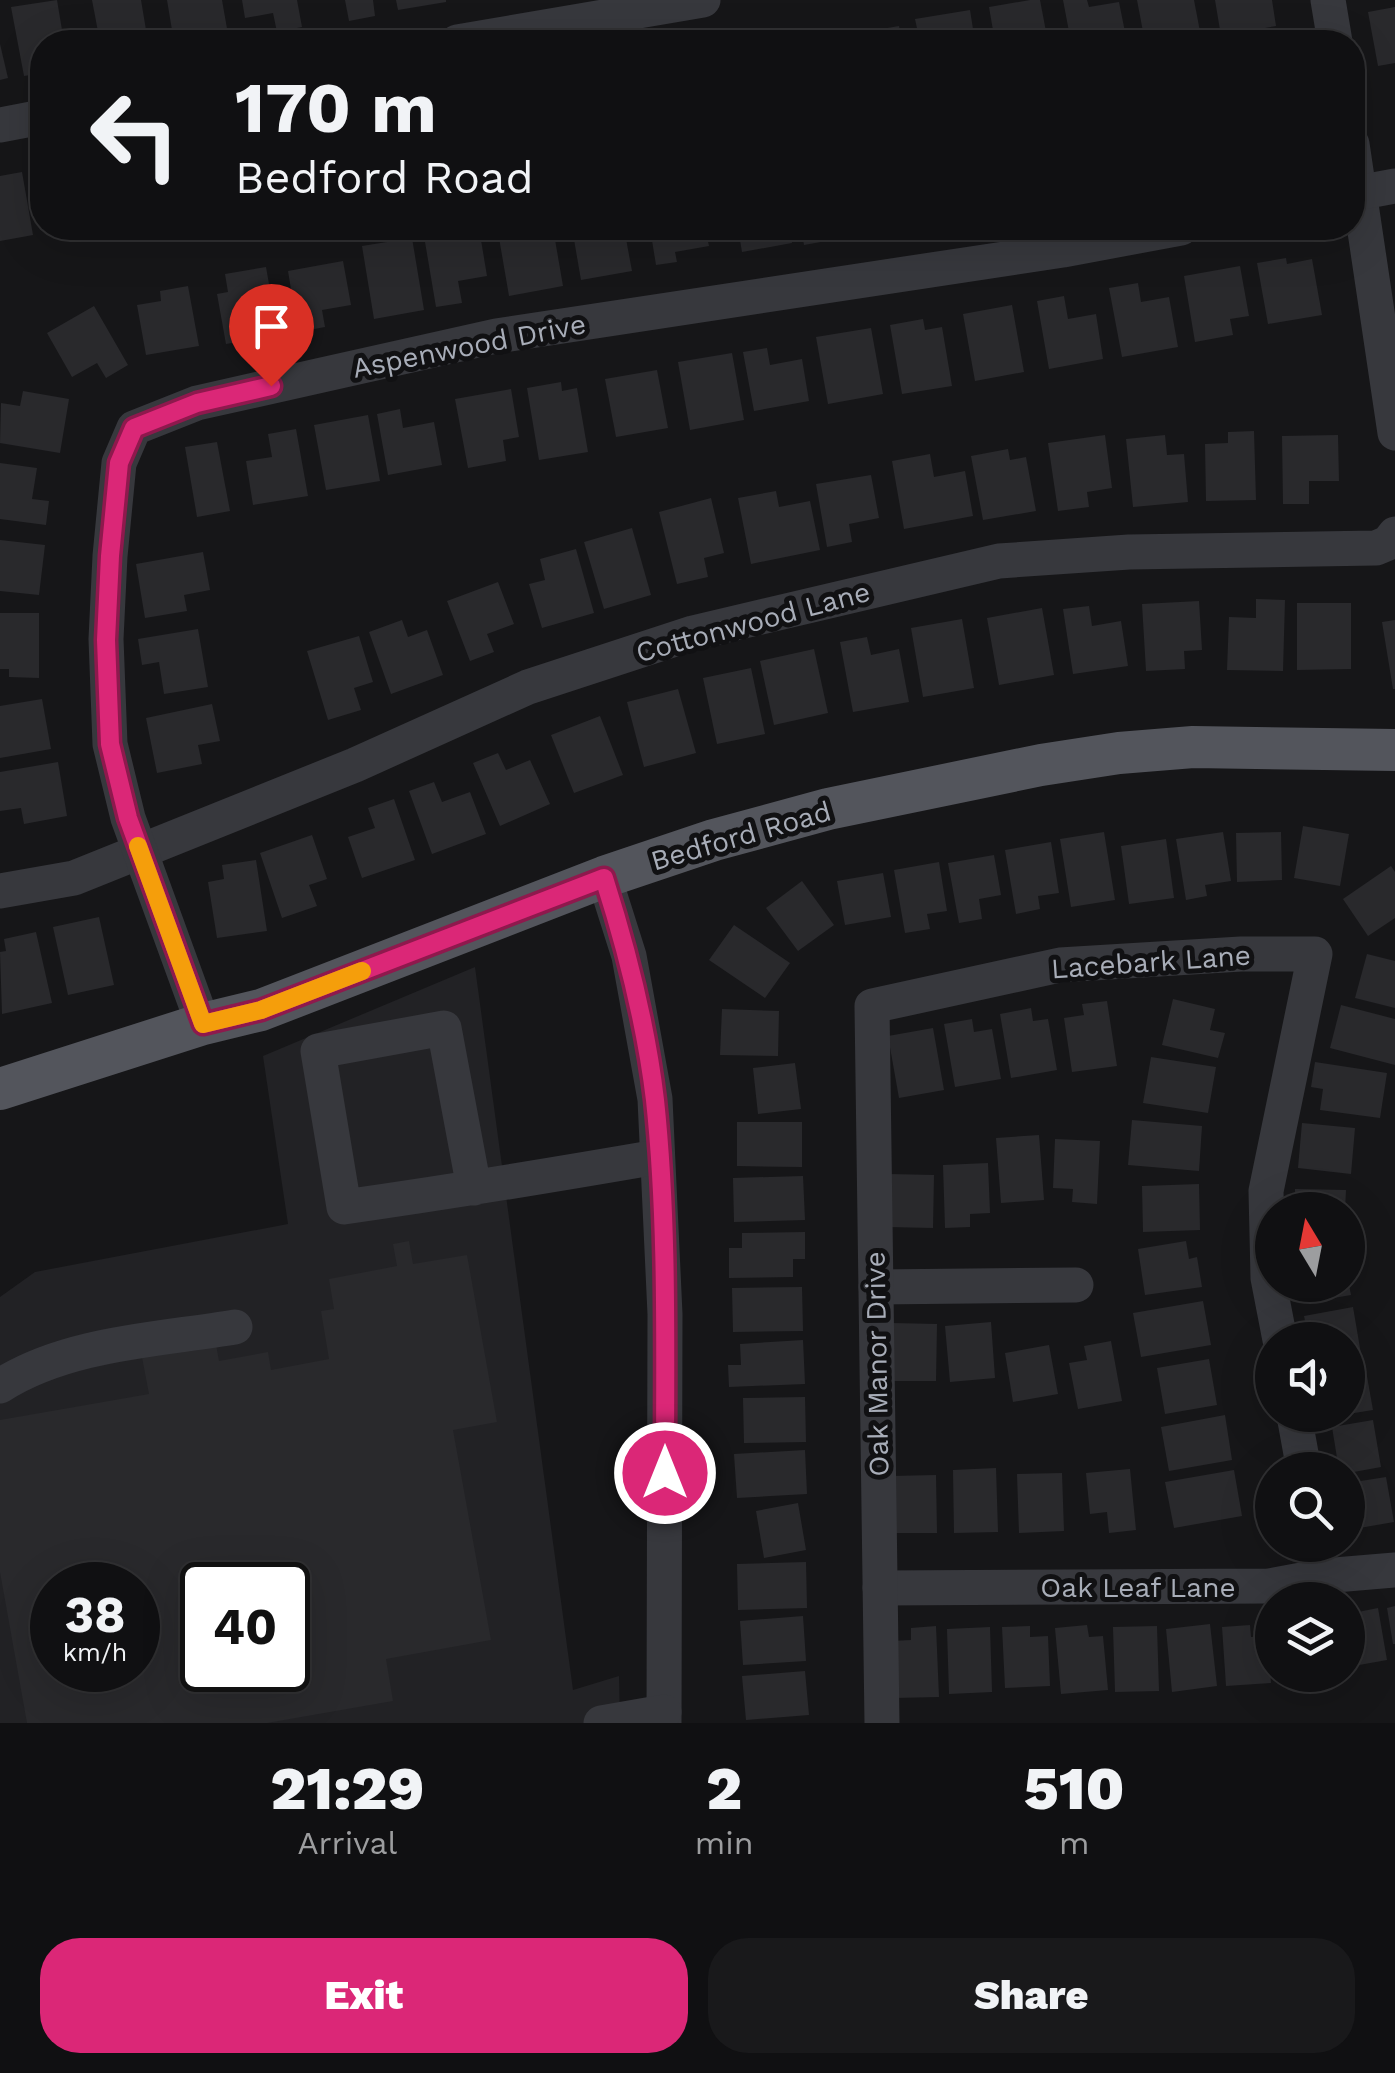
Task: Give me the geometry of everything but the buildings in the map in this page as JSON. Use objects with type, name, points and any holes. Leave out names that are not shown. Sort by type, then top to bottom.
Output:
[{"type":"main road","name":"Bedford Road","points":[[0,1089],[203,1024],[261,1010],[604,878],[714,840],[828,809],[1040,765],[1120,753],[1193,747],[1395,750]]},
{"type":"street","points":[[527,30],[703,0]]},
{"type":"street","points":[[1328,0],[1334,30]]},
{"type":"street","points":[[0,125],[30,119]]},
{"type":"street","points":[[1369,191],[1395,432]]},
{"type":"street","name":"Aspenwood Drive","points":[[203,1024],[128,818],[110,744],[106,640],[119,463],[134,428],[197,403],[496,336],[1117,240]]},
{"type":"street","name":"Cottonwood Lane","points":[[0,891],[74,878],[356,765],[528,687],[693,634],[999,561],[1129,552],[1376,548],[1388,544],[1395,534]]},
{"type":"street","points":[[601,1723],[664,1717],[665,1314],[654,1099],[629,956],[604,878]]},
{"type":"street","name":"Lacebark Lane","points":[[872,1006],[1060,965],[1240,954],[1314,954],[1266,1191],[1268,1278],[1277,1322]]},
{"type":"street","name":"Oak Manor Drive","points":[[872,1006],[882,1723]]},
{"type":"street","points":[[474,1188],[444,1028],[318,1051],[344,1208],[474,1188],[658,1157]]},
{"type":"street","points":[[876,1287],[1076,1285]]},
{"type":"street","points":[[0,1386],[30,1367],[81,1353],[234,1327]]},
{"type":"street","name":"Oak Leaf Lane","points":[[880,1588],[1269,1586],[1318,1562]]},
{"type":"street","name":"Oak Leaf Lane","points":[[1328,1562],[1395,1570]]},
{"type":"shaded area","points":[[475,967],[573,1690],[619,1676],[620,1723],[0,1723],[0,1297],[35,1272],[288,1224],[263,1056]]},
{"type":"slow traffic","points":[[138,846],[203,1024],[261,1010],[362,971]]},
{"type":"route","points":[[271,386],[197,403],[134,428],[119,463],[106,640],[110,744],[140,852],[203,1024],[261,1010],[604,878],[629,956],[654,1099],[665,1314],[665,1473]]}]
